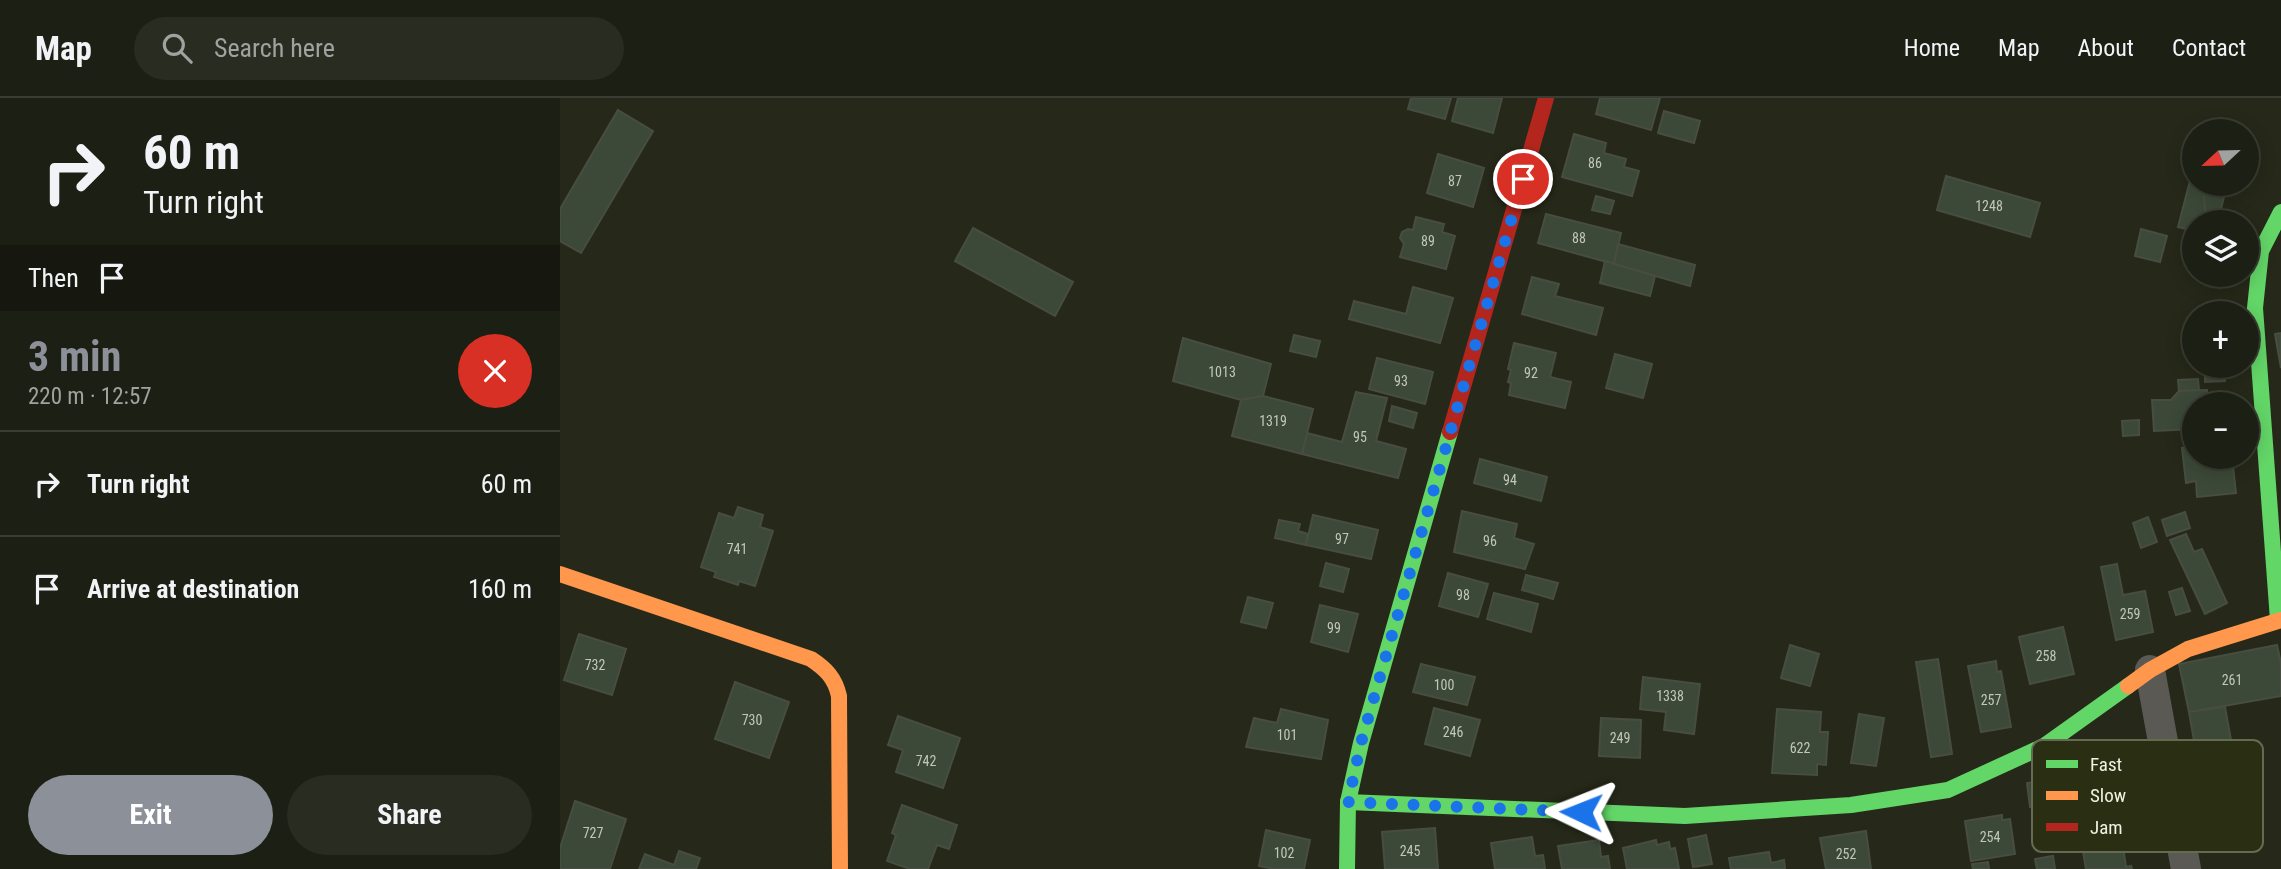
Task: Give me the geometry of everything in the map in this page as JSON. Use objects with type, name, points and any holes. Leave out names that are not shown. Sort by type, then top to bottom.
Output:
[{"type":"street","points":[[1347,869],[1348,802],[1361,743],[1546,98]]},
{"type":"street","points":[[2052,740],[2150,670],[2188,649],[2279,620],[2255,308],[2261,251],[2281,212]]},
{"type":"street","points":[[560,574],[811,659],[825,667],[835,680],[839,696],[840,869]]},
{"type":"street","points":[[2150,670],[2163,740]]},
{"type":"street","points":[[1348,802],[1685,816],[1851,805],[1948,790],[2032,752]]},
{"type":"building","points":[[1411,98],[1451,98],[1445,119],[1408,109]]},
{"type":"building","points":[[1458,98],[1502,98],[1493,133],[1452,121]]},
{"type":"building","points":[[1600,98],[1660,98],[1651,130],[1596,114]]},
{"type":"building","points":[[618,110],[653,131],[581,253],[560,241],[560,209]]},
{"type":"building","points":[[1664,111],[1700,121],[1694,143],[1658,133]]},
{"type":"building","points":[[1574,134],[1606,143],[1604,153],[1626,159],[1624,167],[1639,171],[1632,196],[1562,177]]},
{"type":"building","points":[[1438,154],[1484,168],[1473,207],[1427,193]]},
{"type":"building","points":[[1946,176],[2040,203],[2030,237],[1937,210]]},
{"type":"building","points":[[1596,196],[1614,201],[1610,214],[1592,210]]},
{"type":"building","points":[[2186,196],[2204,196],[2205,210],[2182,210]]},
{"type":"building","points":[[2204,196],[2224,196],[2221,210],[2205,210]]},
{"type":"building","points":[[2182,212],[2182,228],[2178,227]]},
{"type":"building","points":[[1546,214],[1621,233],[1614,264],[1538,243]]},
{"type":"building","points":[[1416,217],[1444,224],[1442,232],[1455,236],[1446,269],[1400,257],[1404,244],[1400,238],[1402,232],[1413,230]]},
{"type":"building","points":[[973,228],[1073,282],[1055,316],[955,261]]},
{"type":"building","points":[[2141,229],[2167,236],[2160,262],[2135,256]]},
{"type":"building","points":[[1618,244],[1695,265],[1690,286],[1614,264]]},
{"type":"building","points":[[1605,261],[1655,276],[1650,296],[1600,283]]},
{"type":"building","points":[[1532,277],[1559,284],[1555,296],[1603,308],[1596,335],[1522,314]]},
{"type":"building","points":[[1413,287],[1453,298],[1440,343],[1349,319],[1354,301],[1406,314]]},
{"type":"building","points":[[2281,333],[2281,368],[2275,334]]},
{"type":"building","points":[[1294,335],[1320,341],[1316,357],[1290,351]]},
{"type":"building","points":[[1183,338],[1271,364],[1263,396],[1241,400],[1173,381]]},
{"type":"building","points":[[1514,343],[1556,353],[1550,377],[1571,382],[1565,408],[1509,395],[1511,370],[1508,369]]},
{"type":"building","points":[[1615,354],[1652,364],[1643,398],[1606,388]]},
{"type":"building","points":[[1377,358],[1433,372],[1425,404],[1369,389]]},
{"type":"building","points":[[2205,378],[2225,378],[2225,381],[2205,382]]},
{"type":"building","points":[[2198,379],[2199,390],[2179,391],[2178,380]]},
{"type":"building","points":[[2179,391],[2207,392],[2182,392],[2182,430],[2154,431],[2152,400],[2171,400]]},
{"type":"building","points":[[1356,392],[1387,398],[1376,441],[1406,449],[1398,478],[1302,454],[1307,433],[1342,442]]},
{"type":"building","points":[[1263,396],[1313,409],[1302,454],[1232,436],[1241,400]]},
{"type":"building","points":[[1392,406],[1417,413],[1413,428],[1389,421]]},
{"type":"building","points":[[2139,420],[2139,435],[2123,436],[2122,421]]},
{"type":"building","points":[[1480,459],[1547,477],[1541,501],[1474,483]]},
{"type":"building","points":[[2184,469],[2233,469],[2236,493],[2197,497],[2196,481],[2186,483]]},
{"type":"building","points":[[738,507],[763,515],[760,527],[773,531],[755,586],[739,581],[738,585],[714,577],[716,572],[701,567],[719,513],[734,518]]},
{"type":"building","points":[[1462,511],[1517,524],[1514,538],[1534,544],[1525,569],[1454,552]]},
{"type":"building","points":[[2185,512],[2190,528],[2167,536],[2162,520]]},
{"type":"building","points":[[1313,515],[1378,530],[1371,559],[1306,545]]},
{"type":"building","points":[[2148,517],[2157,542],[2141,548],[2133,523]]},
{"type":"building","points":[[1279,520],[1300,524],[1298,531],[1308,534],[1306,545],[1275,538]]},
{"type":"building","points":[[2186,534],[2194,552],[2202,549],[2227,603],[2205,614],[2170,540]]},
{"type":"building","points":[[1326,563],[1349,569],[1343,592],[1320,586]]},
{"type":"building","points":[[2117,564],[2123,595],[2145,591],[2153,632],[2116,640],[2101,567]]},
{"type":"building","points":[[1448,573],[1488,584],[1478,617],[1439,606]]},
{"type":"building","points":[[1526,575],[1558,583],[1553,599],[1522,590]]},
{"type":"building","points":[[2182,588],[2190,611],[2176,615],[2169,592]]},
{"type":"building","points":[[1494,593],[1538,604],[1531,632],[1487,619]]},
{"type":"building","points":[[1248,597],[1273,603],[1266,628],[1241,622]]},
{"type":"building","points":[[1320,605],[1358,614],[1348,652],[1311,642]]},
{"type":"building","points":[[2063,627],[2074,674],[2030,684],[2019,637]]},
{"type":"building","points":[[579,634],[626,649],[612,695],[564,680]]},
{"type":"building","points":[[1790,645],[1819,654],[1810,686],[1781,678]]},
{"type":"building","points":[[2277,645],[2281,663],[2281,696],[2189,712],[2179,664]]},
{"type":"building","points":[[1938,659],[1952,754],[1931,757],[1916,662]]},
{"type":"building","points":[[1996,661],[1997,672],[2001,671],[2011,727],[1981,732],[1968,666]]},
{"type":"building","points":[[1421,664],[1475,677],[1467,705],[1413,692]]},
{"type":"building","points":[[1643,677],[1700,684],[1694,734],[1664,730],[1666,712],[1640,709]]},
{"type":"building","points":[[735,682],[789,702],[769,758],[715,739]]},
{"type":"building","points":[[2225,707],[2231,740],[2194,740],[2189,712]]},
{"type":"building","points":[[1434,708],[1480,720],[1470,756],[1425,744]]},
{"type":"building","points":[[1281,709],[1328,720],[1321,759],[1246,747],[1254,718],[1277,723]]},
{"type":"building","points":[[1777,709],[1821,712],[1820,732],[1828,732],[1826,765],[1817,764],[1817,775],[1772,773]]},
{"type":"building","points":[[1859,714],[1884,718],[1876,766],[1851,763]]},
{"type":"building","points":[[898,716],[960,738],[943,788],[896,772],[903,750],[888,745]]},
{"type":"building","points":[[1601,718],[1641,720],[1640,758],[1599,756]]},
{"type":"building","points":[[2032,782],[2032,807],[2030,807],[2027,783]]},
{"type":"building","points":[[575,801],[626,819],[610,869],[560,869],[560,848]]},
{"type":"building","points":[[902,805],[957,825],[949,849],[937,845],[928,869],[910,869],[887,861],[896,835],[892,833]]},
{"type":"building","points":[[2002,815],[2002,820],[2010,819],[2015,854],[1971,861],[1965,821]]},
{"type":"building","points":[[1435,828],[1438,869],[1385,869],[1382,832]]},
{"type":"building","points":[[1266,830],[1310,840],[1304,869],[1259,866]]},
{"type":"building","points":[[1866,831],[1871,869],[1826,869],[1820,838]]},
{"type":"building","points":[[1706,835],[1712,864],[1693,867],[1688,839]]},
{"type":"building","points":[[1532,837],[1535,856],[1543,855],[1545,869],[1495,869],[1491,843]]},
{"type":"building","points":[[1599,840],[1601,857],[1608,856],[1610,869],[1562,869],[1558,846]]},
{"type":"building","points":[[1656,840],[1657,845],[1669,842],[1670,849],[1675,848],[1679,869],[1627,869],[1623,848]]},
{"type":"building","points":[[679,851],[700,858],[696,869],[639,869],[645,854],[674,865]]},
{"type":"building","points":[[1769,852],[1771,863],[1784,860],[1785,869],[1731,869],[1729,858]]},
{"type":"building","points":[[2083,852],[2124,852],[2126,867],[2131,866],[2132,869],[2086,869]]},
{"type":"building","points":[[2053,856],[2055,869],[2037,869],[2035,859]]},
{"type":"building","points":[[1988,862],[1989,869],[1973,869],[1972,864]]},
{"type":"traffic: fast","points":[[2278,620],[2255,308],[2261,251],[2281,212]]},
{"type":"traffic: fast","points":[[1347,869],[1348,802],[1361,743],[1450,432]]},
{"type":"traffic: fast","points":[[2052,740],[2128,686]]},
{"type":"traffic: fast","points":[[1348,802],[1685,816],[1851,805],[1948,790],[2032,752]]},
{"type":"traffic: slow","points":[[560,574],[811,659],[825,670],[835,684],[839,696],[840,869]]},
{"type":"traffic: slow","points":[[2128,686],[2188,649],[2281,620]]},
{"type":"traffic: jam","points":[[1450,432],[1546,98]]},
{"type":"route","points":[[1523,179],[1361,743],[1348,802],[1581,812]]}]
